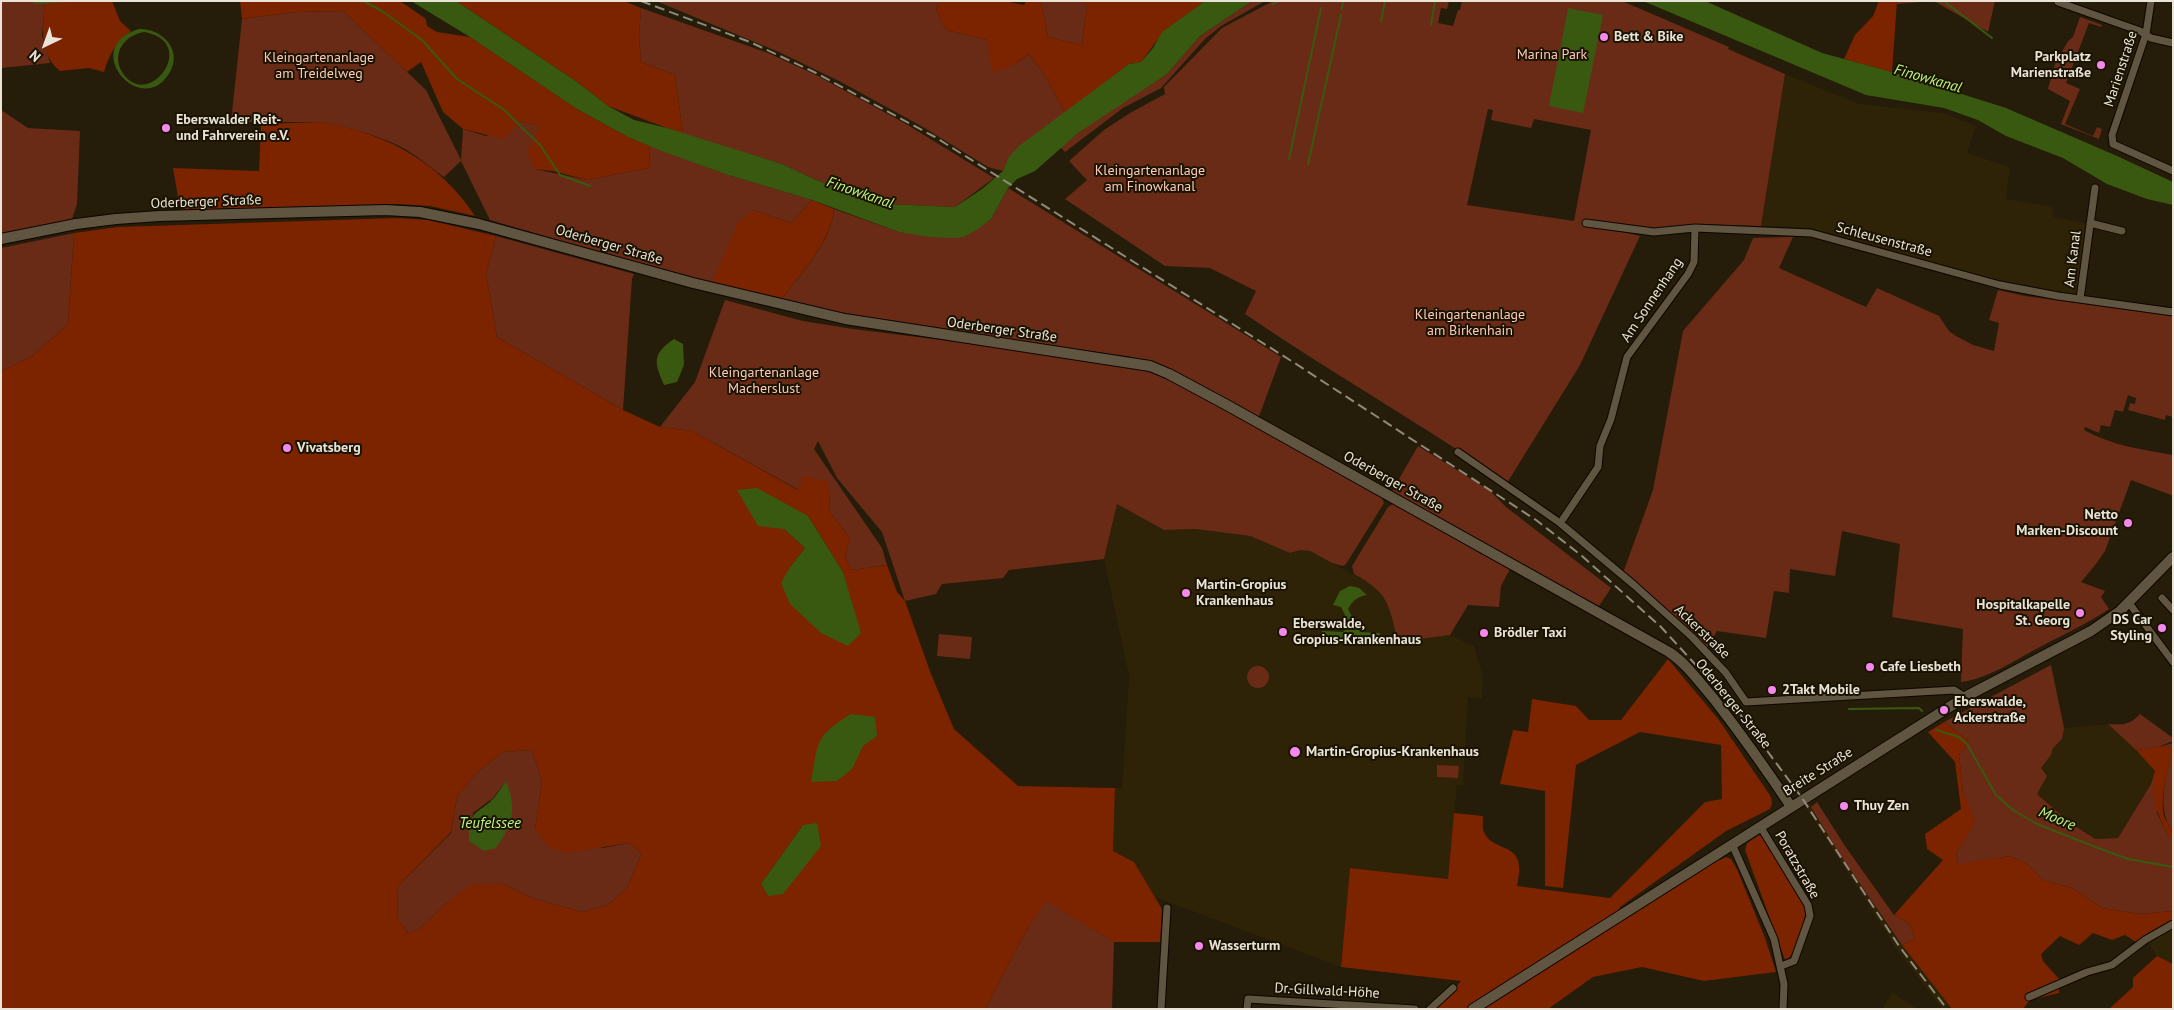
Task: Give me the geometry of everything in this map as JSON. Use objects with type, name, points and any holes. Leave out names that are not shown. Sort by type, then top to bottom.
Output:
[{"type":"main road","name":"Oderberger Straße","points":[[1,239],[76,224],[159,216],[385,210],[420,212],[479,224],[693,283],[845,319],[1150,366],[1170,374],[1225,404],[1669,652],[1684,664],[1754,750],[1790,805]]},
{"type":"main road","name":"Breite Straße","points":[[1473,1009],[1790,805],[1964,697],[2091,631],[2128,603],[2173,557]]},
{"type":"street","name":"Marienstraße","points":[[2151,1],[2146,34],[2112,135],[2113,144],[2173,171]]},
{"type":"street","points":[[2058,2],[2140,31],[2150,38],[2173,43]]},
{"type":"street","name":"Am Kanal","points":[[2080,299],[2095,188]]},
{"type":"street","name":"Schleusenstraße","points":[[1586,223],[1654,232],[1695,228],[1811,233],[2000,286],[2173,312]]},
{"type":"street","name":"Am Kanal","points":[[2090,223],[2122,231]]},
{"type":"street","name":"Am Sonnenhang","points":[[1563,519],[1598,467],[1600,446],[1611,419],[1627,357],[1688,274],[1694,262],[1695,228]]},
{"type":"street","name":"Ackerstraße","points":[[1458,452],[1560,523],[1634,585],[1692,637],[1726,673],[1746,702],[1954,690],[1964,697]]},
{"type":"street","points":[[2162,598],[2173,610]]},
{"type":"street","points":[[2128,603],[2173,662]]},
{"type":"street","name":"Poratzstraße","points":[[1760,826],[1808,905],[1810,916],[1794,961],[1781,966]]},
{"type":"street","points":[[1732,844],[1769,927],[1781,966],[1784,984],[1783,1009]]},
{"type":"street","points":[[1161,1009],[1167,908]]},
{"type":"street","points":[[2029,997],[2087,972],[2112,965],[2139,944],[2173,924]]},
{"type":"street","points":[[1430,1009],[1453,988]]},
{"type":"street","name":"Dr.-Gillwald-Höhe","points":[[1247,1009],[1248,999],[1415,1009]]},
{"type":"shaded area","points":[[45,1],[112,1],[120,21],[131,31],[114,49],[104,72],[89,68],[60,71],[53,64],[45,48],[43,20]]},
{"type":"shaded area","points":[[240,1],[400,1],[426,19],[427,26],[437,32],[470,37],[577,109],[628,137],[650,146],[649,168],[587,180],[553,171],[535,169],[527,152],[540,126],[520,121],[504,139],[463,129],[443,112],[421,62],[407,72],[343,11],[295,12],[242,19]]},
{"type":"shaded area","points":[[456,1],[624,1],[641,8],[639,35],[641,62],[675,75],[683,134],[608,106],[577,82]]},
{"type":"shaded area","points":[[940,1],[1004,1],[1024,5],[1026,1],[1041,1],[1048,37],[1082,45],[1087,5],[1079,1],[1205,1],[1164,31],[1141,62],[1129,64],[1065,113],[1044,74],[1029,54],[1013,65],[992,73],[987,40],[946,30],[936,9]]},
{"type":"shaded area","points":[[1879,1],[1897,1],[1892,72],[1844,59],[1855,35],[1873,16]]},
{"type":"shaded area","points":[[1785,74],[1860,104],[1943,113],[1976,126],[1967,153],[2010,167],[2006,199],[2052,207],[2054,217],[2088,224],[2079,296],[2000,284],[1874,245],[1809,228],[1761,226]]},
{"type":"shaded area","points":[[320,122],[366,133],[408,152],[445,180],[475,216],[430,206],[398,204],[183,210],[179,203],[173,168],[259,171],[261,124]]},
{"type":"shaded area","points":[[812,200],[834,209],[832,221],[813,258],[780,301],[711,285],[738,222],[753,210],[791,223]]},
{"type":"shaded area","points":[[396,218],[428,220],[496,236],[486,274],[497,337],[623,410],[660,427],[692,431],[798,490],[803,476],[827,481],[830,495],[829,511],[850,538],[845,556],[851,570],[887,565],[897,592],[905,601],[931,674],[954,729],[1018,786],[1115,788],[1113,851],[1134,862],[1162,909],[1160,942],[1114,942],[1046,901],[1026,931],[985,1009],[1,1009],[1,371],[32,356],[68,324],[74,233],[118,227]],"holes":[[[808,516],[843,572],[850,601],[790,567],[805,548],[784,529]],[[532,750],[542,781],[535,829],[547,846],[566,853],[629,843],[642,853],[627,888],[608,905],[582,912],[532,898],[501,883],[470,885],[449,901],[419,929],[408,933],[398,919],[397,887],[451,832],[457,797],[476,773],[503,752]],[[803,825],[768,896],[761,884]]]},
{"type":"shaded area","name":"Martin-Gropius-Krankenhaus","points":[[1117,504],[1164,530],[1196,529],[1250,536],[1290,553],[1300,550],[1310,551],[1373,585],[1390,606],[1398,642],[1450,635],[1474,646],[1483,677],[1482,698],[1468,697],[1463,785],[1457,785],[1448,879],[1350,868],[1341,967],[1155,897],[1134,862],[1113,851],[1115,788],[1122,788],[1129,676],[1104,559]]},
{"type":"shaded area","points":[[1668,659],[1719,720],[1771,797],[1770,809],[1726,831],[1620,907],[1618,913],[1467,1009],[1436,1009],[1461,981],[1341,967],[1350,868],[1448,879],[1454,813],[1483,816],[1483,830],[1487,838],[1509,850],[1517,859],[1519,871],[1517,886],[1610,898],[1705,802],[1722,799],[1721,745],[1640,732],[1576,765],[1563,888],[1545,886],[1545,791],[1500,784],[1513,730],[1528,732],[1532,699],[1576,706],[1589,720],[1621,720]]},
{"type":"shaded area","points":[[1944,722],[1969,741],[1959,755],[1963,791],[1975,822],[1956,854],[1958,864],[2009,856],[2026,863],[2043,880],[2072,888],[2102,908],[2140,914],[2173,911],[2173,921],[2136,942],[2125,935],[2112,940],[2093,933],[2079,945],[2060,936],[2041,954],[2043,961],[2059,979],[2059,993],[2030,1000],[2023,1009],[1952,1009],[1902,945],[1915,939],[1910,924],[1894,915],[1943,860],[1927,849],[1925,834],[1961,809],[1955,762],[1928,732]]},
{"type":"shaded area","points":[[2108,724],[2155,771],[2151,784],[2118,838],[2095,839],[2069,822],[2036,794],[2047,776],[2041,768],[2051,755],[2053,748],[2062,739],[2064,728]]},
{"type":"shaded area","points":[[2162,746],[2172,748],[2164,788],[2163,812],[2173,837],[2169,837],[2155,805],[2153,780],[2155,771],[2136,750]]},
{"type":"shaded area","points":[[1797,785],[1862,887],[1902,945],[1952,1009],[1942,1009],[1896,948],[1793,787]]},
{"type":"shaded area","points":[[1761,834],[1805,904],[1801,936],[1794,952],[1785,960],[1745,850],[1747,843]]},
{"type":"shaded area","points":[[1726,857],[1731,859],[1737,869],[1765,938],[1776,972],[1704,981],[1642,967],[1593,977],[1548,1009],[1479,1009],[1719,858],[1720,860]]},
{"type":"shaded area","points":[[2173,928],[2173,964],[2157,956],[2148,943]]},
{"type":"shaded area","points":[[2157,956],[2173,964],[2173,1009],[2109,1009],[2133,987],[2133,978]]},
{"type":"shaded area","points":[[1892,992],[1917,1009],[1882,1009]]},
{"type":"green space","points":[[1,1],[45,1],[42,36],[50,63],[1,68]]},
{"type":"green space","points":[[656,1],[940,1],[936,9],[946,30],[987,40],[1013,65],[1029,54],[1044,74],[1065,113],[1022,146],[1008,161],[1003,171],[988,167],[923,127],[841,82],[779,52]]},
{"type":"green space","points":[[1041,1],[1079,1],[1087,5],[1082,45],[1048,37]]},
{"type":"green space","points":[[1252,1],[1265,1],[1221,26],[1205,39],[1161,88],[1123,108],[1065,152],[1060,147],[1102,115],[1167,74],[1200,36]]},
{"type":"green space","points":[[1273,1],[1449,1],[1447,9],[1441,8],[1438,23],[1453,26],[1462,1],[1622,1],[1729,47],[1728,49],[1785,74],[1761,226],[1696,224],[1653,230],[1597,226],[1640,236],[1580,365],[1507,483],[1245,314],[1256,291],[1210,268],[1165,266],[1065,199],[1087,180],[1069,161],[1104,130],[1165,94],[1164,87],[1222,28]],"holes":[[[1488,109],[1493,110],[1491,120],[1531,128],[1534,119],[1591,130],[1574,221],[1467,205]]]},
{"type":"green space","points":[[1897,1],[1934,1],[1897,4]]},
{"type":"green space","points":[[1934,1],[1995,1],[1988,32]]},
{"type":"green space","points":[[641,8],[768,53],[816,75],[906,124],[994,178],[955,207],[887,204],[869,200],[816,180],[782,164],[683,134],[675,75],[641,62],[639,35]]},
{"type":"green space","name":"Kleingartenanlage am Treidelweg","points":[[343,11],[426,90],[461,160],[463,129],[486,136],[520,121],[541,126],[535,169],[587,180],[649,168],[650,146],[725,174],[812,200],[791,223],[753,210],[711,285],[490,220],[461,161],[444,177],[405,149],[386,140],[353,129],[320,122],[231,122],[242,19],[295,12]]},
{"type":"green space","points":[[2080,17],[2102,25],[2101,27],[2089,23],[2066,83],[2080,89],[2065,124],[2093,136],[2097,127],[2102,129],[2099,139],[2061,124],[2070,101],[2048,89],[2055,64],[2068,41],[2073,37]]},
{"type":"green space","points":[[1,110],[28,128],[80,131],[77,204],[72,219],[1,234]]},
{"type":"green space","points":[[1008,188],[1281,357],[1258,419],[1151,364],[1132,357],[846,316],[780,301],[805,270],[821,246],[832,221],[834,209],[899,232],[964,237],[991,219]]},
{"type":"green space","points":[[74,233],[68,324],[32,356],[1,371],[1,248]]},
{"type":"green space","points":[[496,236],[634,274],[632,279],[623,410],[497,337],[486,274]]},
{"type":"green space","points":[[1793,237],[1779,268],[1866,307],[1877,288],[1939,316],[1949,331],[1956,336],[1973,345],[1994,351],[1999,323],[1989,320],[1998,290],[2025,296],[2173,316],[2173,417],[2166,415],[2165,420],[2128,410],[2130,403],[2135,404],[2136,398],[2128,395],[2123,412],[2115,410],[2110,427],[2101,425],[2099,433],[2085,427],[2084,430],[2105,440],[2138,449],[2173,455],[2173,494],[2171,495],[2131,480],[2105,551],[2081,582],[2105,591],[2101,597],[2109,609],[2083,625],[2001,668],[1981,677],[1961,682],[1963,629],[1892,617],[1900,544],[1842,531],[1835,576],[1790,569],[1789,593],[1774,591],[1766,638],[1717,631],[1707,649],[1623,573],[1653,490],[1683,331],[1744,260],[1753,238]]},
{"type":"green space","name":"Kleingartenanlage Macherslust","points":[[725,300],[803,321],[998,347],[1149,370],[1171,378],[1380,493],[1384,503],[1343,566],[1332,563],[1310,551],[1300,550],[1290,553],[1250,536],[1196,529],[1164,530],[1117,504],[1104,559],[1009,570],[1003,578],[942,584],[936,594],[905,601],[882,532],[837,478],[818,441],[814,449],[882,548],[887,565],[851,570],[845,556],[850,538],[829,511],[830,495],[799,490],[692,431],[660,427],[695,382]]},
{"type":"green space","points":[[1418,446],[1489,490],[1506,507],[1611,588],[1599,606],[1391,493]]},
{"type":"green space","points":[[1397,504],[1511,567],[1501,586],[1499,607],[1468,605],[1450,635],[1398,642],[1386,601],[1374,587],[1354,574],[1352,566],[1388,507]]},
{"type":"green space","points":[[939,634],[972,637],[970,659],[937,656]]},
{"type":"green space","points":[[2051,665],[2064,728],[2062,739],[2053,748],[2051,755],[2041,768],[2047,776],[2037,794],[2069,822],[2095,839],[2118,838],[2151,784],[2163,754],[2157,813],[2169,837],[2173,837],[2173,911],[2140,914],[2102,908],[2072,888],[2043,880],[2026,863],[2009,856],[1958,865],[1956,854],[1974,822],[1963,791],[1959,755],[1969,741],[1944,722]]},
{"type":"green space","points":[[1258,666],[1266,669],[1269,677],[1266,685],[1258,688],[1250,685],[1247,677],[1250,669]]},
{"type":"green space","points":[[2140,714],[2173,738],[2173,741],[2158,747],[2136,750],[2108,724],[2126,724]]},
{"type":"green space","points":[[2173,743],[2173,832],[2168,823],[2163,802],[2165,780],[2172,748],[2162,746]]},
{"type":"green space","points":[[532,750],[542,781],[535,829],[603,848],[629,843],[642,853],[627,888],[608,905],[582,912],[532,898],[501,883],[449,901],[419,929],[408,933],[398,919],[397,887],[451,833],[457,797],[476,773],[503,752]],"holes":[[[506,781],[469,841],[473,813],[493,798]]]},
{"type":"green space","points":[[1437,765],[1459,766],[1458,778],[1437,777]]},
{"type":"green space","points":[[1817,802],[1845,846],[1894,915],[1910,924],[1915,939],[1902,945],[1839,853],[1811,807]]},
{"type":"green space","points":[[1046,900],[1114,942],[1112,1009],[985,1009],[1026,931]]},
{"type":"water","points":[[411,1],[456,1],[577,82],[608,106],[634,120],[667,128],[782,164],[816,180],[869,200],[887,204],[955,207],[982,189],[1003,171],[1009,157],[1019,146],[1129,64],[1141,62],[1153,48],[1162,32],[1205,1],[1252,1],[1200,36],[1167,74],[1078,133],[1035,171],[1017,179],[1008,188],[991,219],[964,237],[955,238],[929,237],[899,232],[812,200],[725,174],[628,137],[577,109],[470,37]]},
{"type":"water","points":[[1643,1],[1705,1],[1822,53],[1892,72],[2006,108],[2173,182],[2173,205],[2147,199],[2107,184],[2063,158],[2006,136],[1978,120],[1944,108],[1866,95]]},
{"type":"water","points":[[1568,8],[1603,15],[1583,113],[1549,106]]},
{"type":"water","points":[[139,29],[155,32],[168,42],[174,55],[173,64],[170,72],[158,85],[145,88],[132,85],[121,76],[115,63],[114,50],[122,38]],"holes":[[[144,32],[160,38],[168,48],[169,60],[164,71],[155,80],[144,84],[133,82],[122,72],[119,65],[118,58],[122,46],[131,37]]]},
{"type":"water","points":[[674,339],[683,344],[684,365],[677,382],[664,385],[658,370],[657,359],[662,349]]},
{"type":"water","points":[[757,488],[808,516],[843,572],[861,633],[848,646],[821,633],[790,604],[781,583],[790,567],[805,548],[784,529],[758,526],[737,490]]},
{"type":"water","points":[[1350,586],[1359,588],[1367,595],[1356,599],[1348,609],[1360,632],[1380,633],[1380,638],[1341,641],[1320,638],[1322,631],[1343,632],[1350,625],[1341,607],[1333,605],[1340,591]]},
{"type":"water","points":[[851,714],[875,717],[877,736],[863,746],[852,769],[837,781],[811,782],[820,741],[830,729]]},
{"type":"water","name":"Teufelssee","points":[[506,781],[512,808],[510,824],[496,848],[484,851],[469,841],[470,823],[474,814],[494,798]]},
{"type":"water","points":[[817,823],[821,846],[783,894],[768,896],[761,884],[803,825]]},
{"type":"waterway","points":[[32,1],[37,3],[68,1]]},
{"type":"waterway","points":[[363,1],[382,11],[422,40],[457,79],[503,109],[540,145],[560,175],[590,186]]},
{"type":"waterway","points":[[1273,4],[1278,1]]},
{"type":"waterway","points":[[1342,9],[1343,1]]},
{"type":"waterway","points":[[1381,22],[1385,1]]},
{"type":"waterway","points":[[1431,25],[1435,1]]},
{"type":"waterway","points":[[1934,1],[1945,2],[1992,38]]},
{"type":"waterway","points":[[1289,159],[1321,8]]},
{"type":"waterway","points":[[1308,164],[1341,15]]},
{"type":"waterway","points":[[1849,709],[1919,708],[1922,711]]},
{"type":"waterway","name":"Moore","points":[[1936,730],[1959,737],[1967,744],[1996,795],[2013,810],[2037,824],[2128,859],[2173,867]]},
{"type":"railway","points":[[641,1],[750,42],[814,72],[935,137],[1293,362],[1536,520],[1582,556],[1661,627],[1737,710],[1802,798],[1899,946],[1947,1009]]},
{"type":"place","name":"Bett & Bike","points":[[1604,37]]},
{"type":"place","name":"Parkplatz Marienstraße","points":[[2101,65]]},
{"type":"place","name":"Eberswalder Reit- und Fahrverein e.V.","points":[[166,128]]},
{"type":"place","name":"Vivatsberg","points":[[287,448]]},
{"type":"place","name":"Netto Marken-Discount","points":[[2128,523]]},
{"type":"place","name":"Martin-Gropius Krankenhaus","points":[[1186,593]]},
{"type":"place","name":"Hospitalkapelle St. Georg","points":[[2080,613]]},
{"type":"place","name":"DS Car Styling","points":[[2162,628]]},
{"type":"place","name":"Eberswalde, Gropius-Krankenhaus","points":[[1283,632]]},
{"type":"place","name":"Brödler Taxi","points":[[1484,633]]},
{"type":"place","name":"Cafe Liesbeth","points":[[1870,667]]},
{"type":"place","name":"2Takt Mobile","points":[[1772,690]]},
{"type":"place","name":"Eberswalde, Ackerstraße","points":[[1944,710]]},
{"type":"place","name":"Martin-Gropius-Krankenhaus","points":[[1295,752]]},
{"type":"place","name":"Thuy Zen","points":[[1844,806]]},
{"type":"place","name":"Wasserturm","points":[[1199,946]]},
{"type":"park label","name":"Marina Park","points":[[1552,55]]},
{"type":"park label","name":"Kleingartenanlage am Finowkanal","points":[[1150,180]]},
{"type":"park label","name":"Kleingartenanlage am Birkenhain","points":[[1470,324]]},
{"type":"water label","name":"Finowkanal","points":[[1928,79]]},
{"type":"water label","name":"Finowkanal","points":[[860,193]]}]
